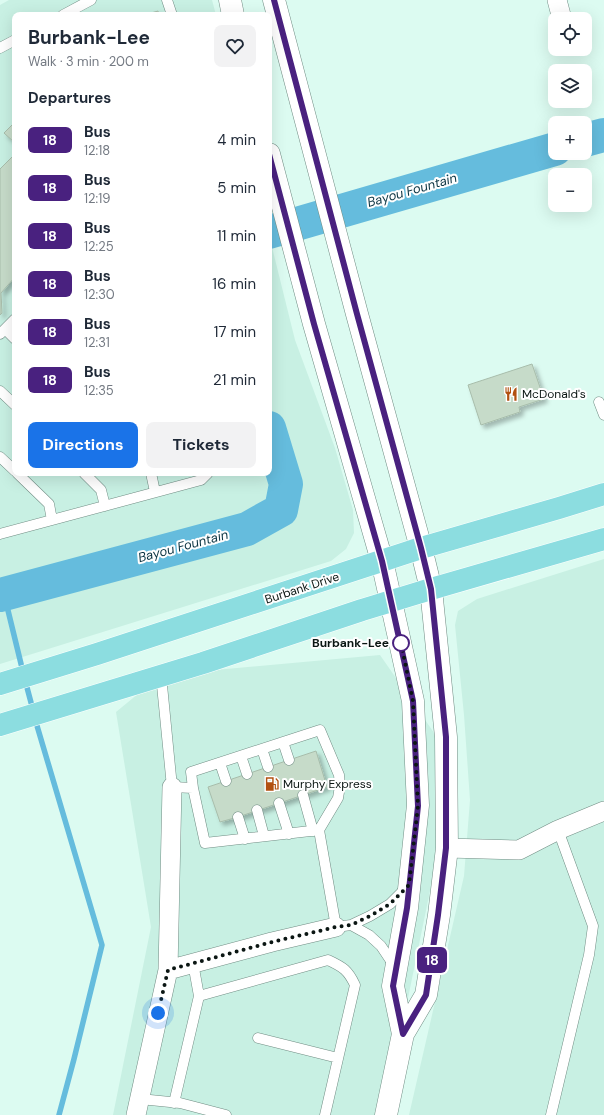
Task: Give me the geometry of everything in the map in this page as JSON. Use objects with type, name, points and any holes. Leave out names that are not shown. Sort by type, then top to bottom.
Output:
[{"type":"main road","points":[[230,0],[232,12]]},
{"type":"main road","points":[[274,0],[431,589],[446,737],[446,848],[426,995],[403,1034],[386,1115]]},
{"type":"main road","points":[[272,163],[314,324],[382,561],[413,701],[418,806],[407,908],[393,986],[403,1034]]},
{"type":"main road","name":"Burbank Drive","points":[[0,684],[97,654],[421,548],[604,494]]},
{"type":"main road","points":[[0,726],[203,663],[362,610],[604,538]]},
{"type":"street","points":[[557,0],[560,12]]},
{"type":"street","points":[[138,1107],[168,970],[172,787]]},
{"type":"street","points":[[446,848],[519,850],[558,830],[604,811]]},
{"type":"street","points":[[168,970],[272,942],[343,926]]},
{"type":"lane","points":[[79,11],[91,0]]},
{"type":"lane","points":[[167,0],[171,12]]},
{"type":"lane","points":[[0,48],[12,42]]},
{"type":"lane","points":[[12,322],[2,332],[12,337]]},
{"type":"lane","points":[[0,391],[12,402]]},
{"type":"lane","points":[[600,402],[604,415]]},
{"type":"lane","points":[[0,457],[12,468]]},
{"type":"lane","points":[[20,476],[50,504],[52,520]]},
{"type":"lane","points":[[87,476],[101,490],[105,506]]},
{"type":"lane","points":[[152,476],[155,492]]},
{"type":"lane","points":[[0,531],[52,520],[105,506],[202,480],[205,476]]},
{"type":"lane","points":[[161,675],[172,787],[192,788]]},
{"type":"lane","points":[[320,730],[339,775],[340,786],[338,798],[316,831],[206,843],[192,788],[191,772],[283,742],[320,730]]},
{"type":"lane","points":[[283,742],[289,760]]},
{"type":"lane","points":[[262,749],[268,767]]},
{"type":"lane","points":[[241,756],[247,774]]},
{"type":"lane","points":[[220,763],[226,781]]},
{"type":"lane","points":[[303,795],[316,831],[343,926]]},
{"type":"lane","points":[[279,803],[289,834]]},
{"type":"lane","points":[[257,810],[264,836]]},
{"type":"lane","points":[[238,817],[245,838]]},
{"type":"lane","points":[[551,1115],[589,955],[593,926],[558,830]]},
{"type":"lane","points":[[343,926],[370,916],[390,904],[409,885]]},
{"type":"lane","points":[[343,926],[369,935],[381,946],[396,968]]},
{"type":"lane","points":[[199,996],[328,960],[342,966],[351,976],[355,985],[325,1115]]},
{"type":"lane","points":[[174,1103],[199,996],[193,963]]},
{"type":"lane","points":[[258,1038],[338,1058]]},
{"type":"lane","points":[[138,1107],[180,1103],[226,1115]]},
{"type":"shaded area","points":[[9,0],[212,0],[215,12],[12,12],[12,476],[272,476],[272,247],[295,340],[335,448],[353,510],[354,533],[346,549],[331,561],[0,664],[0,5]]},
{"type":"shaded area","points":[[604,559],[604,1115],[409,1115],[464,876],[470,800],[464,715],[455,625],[458,611],[477,599]]},
{"type":"shaded area","points":[[380,655],[439,740],[438,852],[384,1115],[113,1115],[151,927],[116,712],[161,675]]},
{"type":"building","points":[[12,125],[12,140],[4,133]]},
{"type":"building","points":[[12,157],[12,280],[1,293],[2,313],[0,315],[0,169]]},
{"type":"building","points":[[532,364],[544,399],[519,407],[520,412],[481,425],[468,385]]},
{"type":"building","name":"Murphy Express","points":[[316,751],[327,787],[220,822],[208,787]]},
{"type":"waterway","name":"Bayou Fountain","points":[[592,138],[604,135]]},
{"type":"waterway","name":"Bayou Fountain","points":[[272,231],[548,151]]},
{"type":"waterway","name":"Bayou Fountain","points":[[0,595],[247,529],[281,510],[286,484],[272,438]]},
{"type":"waterway","points":[[4,594],[23,672]]},
{"type":"waterway","points":[[25,680],[33,710]]},
{"type":"waterway","points":[[35,719],[102,945],[59,1115]]},
{"type":"bus line","name":"18","points":[[272,165],[314,324],[382,561],[413,701],[418,806],[407,908],[393,986],[403,1034],[426,995],[446,848],[446,737],[431,589],[274,0]]},
{"type":"place","name":"McDonald's","points":[[511,394]]},
{"type":"place","name":"Burbank-Lee","points":[[401,643]]},
{"type":"place","name":"Murphy Express","points":[[272,784]]},
{"type":"route","points":[[158,1013],[168,970],[272,942],[336,927],[351,925],[390,904],[409,885],[418,806],[413,701],[400,638],[401,643]]}]
